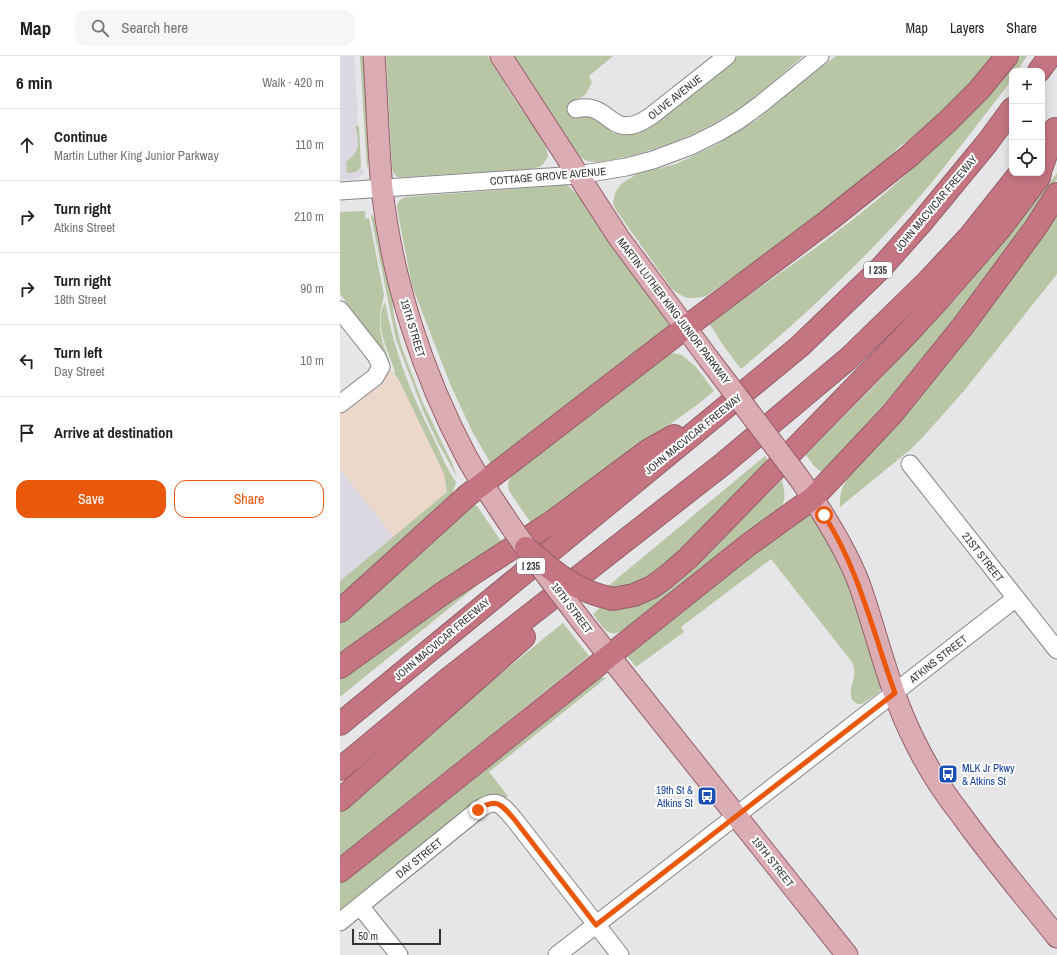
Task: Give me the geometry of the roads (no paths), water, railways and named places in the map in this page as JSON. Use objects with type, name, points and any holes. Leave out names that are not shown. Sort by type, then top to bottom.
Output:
[{"type":"highway","points":[[340,611],[468,494],[829,220],[908,157],[948,121],[979,90],[1007,56]]},
{"type":"highway","points":[[1041,68],[1050,56]]},
{"type":"highway","name":"JOHN MACVICAR FREEWAY","points":[[340,724],[799,347],[881,268],[921,223],[987,143],[1009,113]]},
{"type":"highway","points":[[1045,155],[1051,134]]},
{"type":"highway","points":[[340,800],[722,464],[849,358],[902,308],[970,236],[1018,176]]},
{"type":"highway","points":[[526,548],[555,573],[577,587],[596,595],[613,599],[634,595],[652,587],[666,577],[704,541],[941,297],[1000,230],[1038,176]]},
{"type":"highway","points":[[340,871],[748,545],[813,498],[892,414],[930,369],[1036,227],[1057,194]]},
{"type":"highway","points":[[340,668],[446,591],[552,522],[649,450],[722,410]]},
{"type":"highway","points":[[340,769],[453,676],[722,464]]},
{"type":"main road","points":[[374,56],[382,188]]},
{"type":"main road","name":"MARTIN LUTHER KING JUNIOR PARKWAY","points":[[501,56],[619,238],[813,498],[839,541],[859,585],[895,693],[915,742],[941,788],[978,839],[1057,937]]},
{"type":"main road","name":"19TH STREET","points":[[382,188],[394,259],[404,300],[421,354],[437,394],[466,455],[482,483],[526,548],[583,623],[846,955]]},
{"type":"street","name":"OLIVE AVENUE","points":[[576,108],[593,108],[601,112],[614,123],[623,126],[638,123],[651,116],[727,56]]},
{"type":"street","name":"COTTAGE GROVE AVENUE","points":[[340,191],[578,176],[618,169],[653,160],[693,145],[719,132],[761,104],[820,56]]},
{"type":"street","points":[[340,310],[377,357],[381,367],[375,377],[340,404]]},
{"type":"street","name":"21ST STREET","points":[[910,464],[1057,650]]},
{"type":"street","name":"ATKINS STREET","points":[[557,955],[1016,598]]},
{"type":"street","name":"DAY STREET","points":[[340,922],[485,804],[494,803],[501,804],[514,819],[596,925]]},
{"type":"street","points":[[360,906],[399,955]]},
{"type":"street","points":[[596,925],[620,955]]},
{"type":"place","name":"MLK Jr Pkwy & Atkins St","points":[[948,774]]},
{"type":"place","name":"19th St & Atkins St","points":[[707,796]]}]
